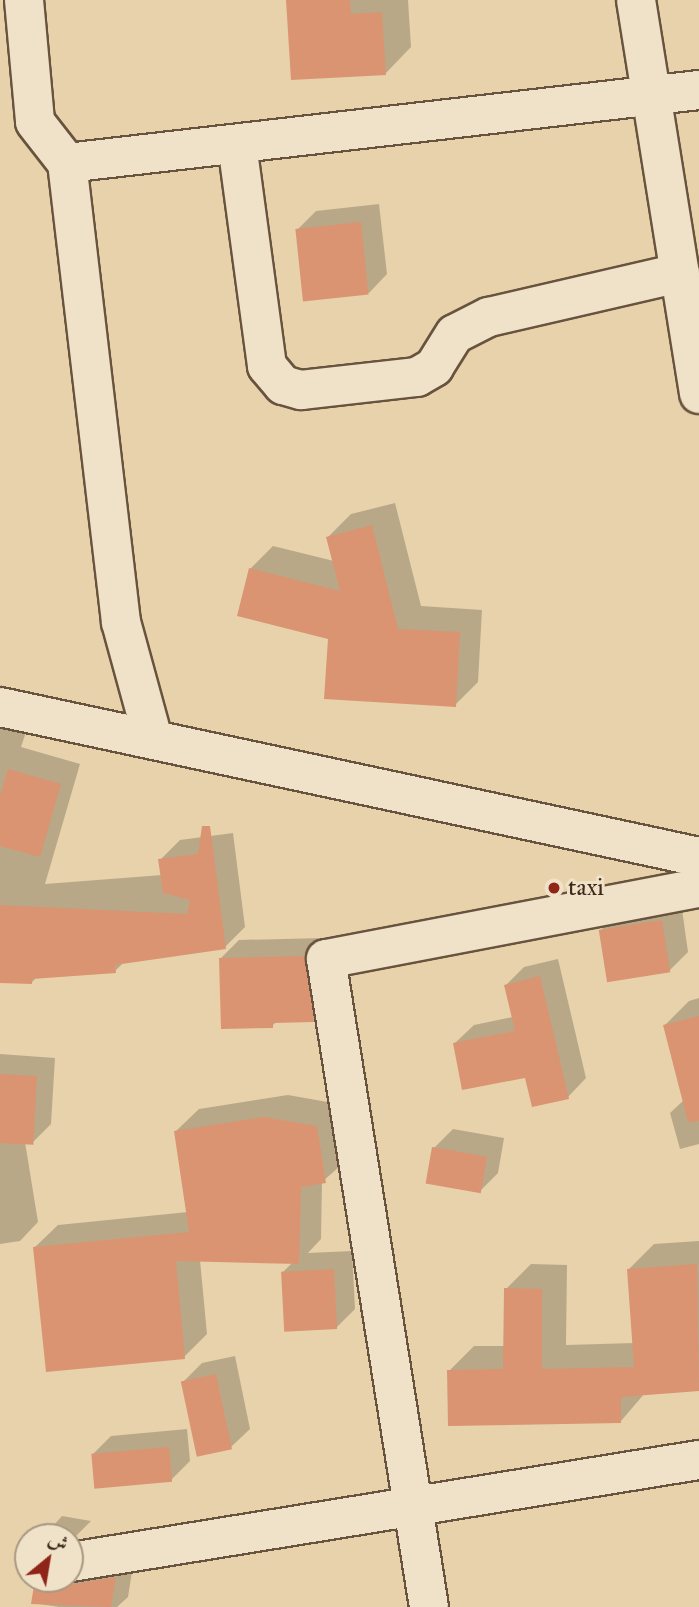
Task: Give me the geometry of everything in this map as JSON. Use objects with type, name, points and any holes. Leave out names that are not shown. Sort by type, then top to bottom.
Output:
[{"type":"street","points":[[24,0],[35,122],[67,163],[121,622],[153,739]]},
{"type":"street","points":[[636,0],[699,394]]},
{"type":"street","points":[[67,163],[699,90]]},
{"type":"street","points":[[237,144],[267,366],[284,385],[301,390],[417,377],[434,367],[455,334],[489,317],[680,272]]},
{"type":"street","points":[[0,707],[699,857]]},
{"type":"street","points":[[429,1607],[326,959],[699,888]]},
{"type":"street","points":[[84,1560],[699,1460]]},
{"type":"building","points":[[286,0],[350,0],[351,14],[382,12],[386,75],[291,80]]},
{"type":"building","points":[[361,222],[369,295],[303,301],[295,229]]},
{"type":"building","points":[[372,525],[398,629],[460,632],[456,707],[324,699],[328,639],[237,616],[249,568],[340,591],[326,537]]},
{"type":"building","points":[[8,769],[61,784],[40,857],[0,846],[0,796]]},
{"type":"building","points":[[202,826],[210,826],[226,949],[115,965],[116,973],[32,979],[32,984],[0,983],[0,905],[187,914],[190,900],[163,893],[158,859],[198,854]]},
{"type":"building","points":[[662,920],[670,972],[607,982],[599,930]]},
{"type":"building","points":[[305,956],[314,1022],[273,1023],[273,1028],[221,1029],[219,958]]},
{"type":"building","points":[[540,976],[569,1099],[532,1107],[525,1078],[462,1090],[453,1043],[515,1031],[504,985]]},
{"type":"building","points":[[699,1016],[699,1121],[688,1122],[663,1025]]},
{"type":"building","points":[[0,1074],[37,1076],[33,1145],[0,1143]]},
{"type":"building","points":[[264,1117],[317,1126],[326,1183],[301,1187],[299,1264],[176,1261],[185,1359],[46,1372],[33,1247],[189,1232],[174,1131]]},
{"type":"building","points":[[432,1147],[487,1157],[481,1193],[426,1183]]},
{"type":"building","points":[[697,1264],[699,1391],[621,1397],[621,1423],[448,1426],[447,1370],[503,1369],[504,1288],[542,1289],[542,1369],[634,1367],[627,1269]]},
{"type":"building","points":[[334,1269],[337,1329],[284,1332],[281,1272]]},
{"type":"building","points":[[216,1374],[232,1449],[197,1457],[181,1381]]},
{"type":"building","points":[[169,1447],[172,1482],[94,1489],[91,1454]]},
{"type":"building","points":[[116,1577],[111,1607],[31,1604],[33,1593],[84,1593],[84,1582]]},
{"type":"place","name":"taxi","points":[[554,888]]}]
